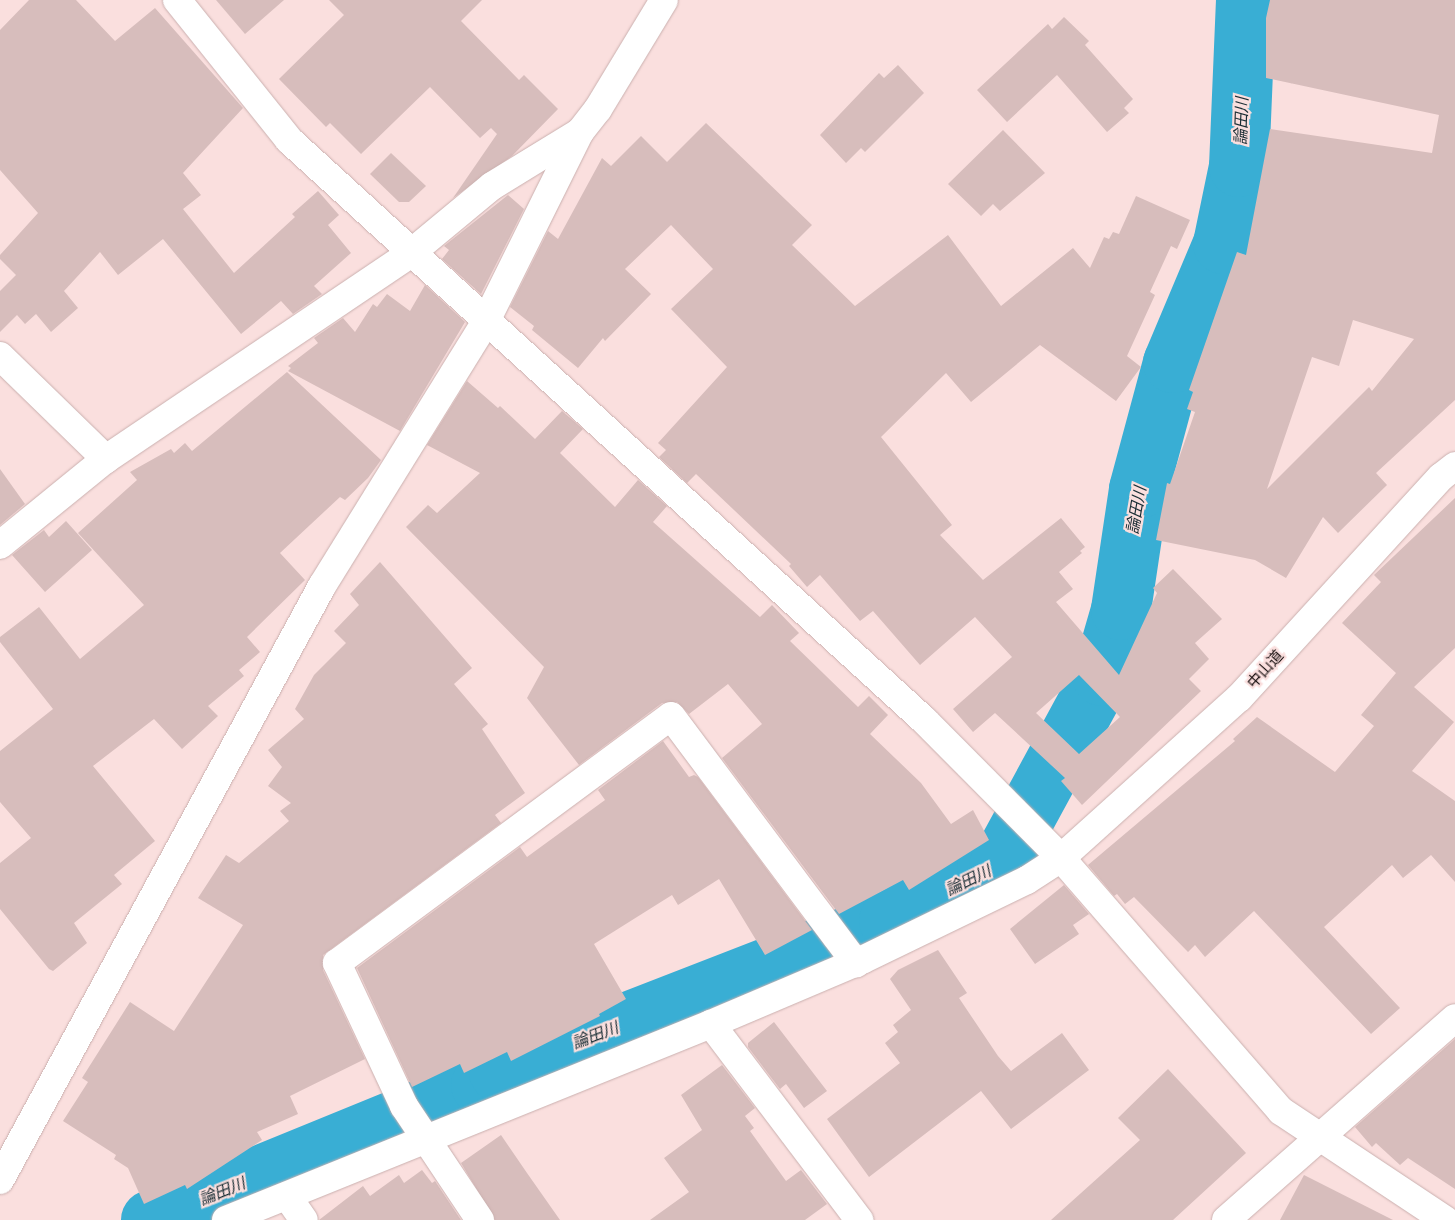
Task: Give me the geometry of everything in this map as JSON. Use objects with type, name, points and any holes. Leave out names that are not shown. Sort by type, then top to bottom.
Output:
[{"type":"street","points":[[178,0],[289,140],[925,721],[1061,858],[1281,1111],[1317,1138],[1445,1220]]},
{"type":"street","points":[[0,1180],[322,586],[486,321],[580,132],[598,109],[664,0]]},
{"type":"street","points":[[0,545],[106,459],[411,253],[492,186],[580,132]]},
{"type":"street","points":[[0,356],[106,459]]},
{"type":"street","name":"中山道","points":[[226,1220],[286,1196],[415,1125],[712,1024],[844,947],[1028,880],[1061,858],[1239,698],[1441,477],[1455,466]]},
{"type":"street","points":[[480,1220],[415,1125],[337,964],[670,716],[844,947]]},
{"type":"street","points":[[1226,1220],[1455,1018]]},
{"type":"street","points":[[712,1024],[859,1220]]},
{"type":"street","points":[[286,1196],[304,1220]]},
{"type":"building","points":[[29,0],[76,0],[115,41],[155,8],[243,108],[183,173],[201,195],[183,209],[234,273],[295,217],[292,214],[318,191],[339,215],[328,225],[351,253],[314,286],[322,294],[293,314],[281,301],[241,334],[163,239],[118,275],[100,252],[64,291],[78,308],[51,332],[36,314],[25,324],[17,315],[0,332],[0,291],[16,275],[0,259],[0,255],[38,213],[0,170],[0,30]]},
{"type":"building","points":[[216,0],[284,0],[245,34]]},
{"type":"building","points":[[329,0],[482,0],[461,21],[519,80],[524,75],[558,109],[512,156],[453,198],[497,134],[491,128],[480,138],[430,87],[361,154],[330,123],[326,127],[279,79],[344,15]]},
{"type":"building","points":[[1270,0],[1455,0],[1455,400],[1376,473],[1387,485],[1338,533],[1323,517],[1286,578],[1255,560],[1156,540],[1167,483],[1170,484],[1195,412],[1187,409],[1193,392],[1189,390],[1237,252],[1246,255],[1270,129],[1432,153],[1439,115],[1266,78],[1266,18]],"holes":[[[1353,320],[1414,339],[1372,391],[1369,387],[1267,489],[1312,357],[1339,366]]]},
{"type":"building","points":[[1064,17],[1089,41],[1085,45],[1133,99],[1124,108],[1129,113],[1107,132],[1057,75],[1007,122],[977,90],[1048,24],[1052,29]]},
{"type":"building","points":[[898,65],[924,93],[865,152],[861,148],[846,163],[820,135],[879,73],[884,78]]},
{"type":"building","points":[[706,123],[812,225],[792,245],[855,306],[948,235],[1001,306],[1073,248],[1090,268],[1104,237],[1109,239],[1113,232],[1119,234],[1136,196],[1190,220],[1177,249],[1171,246],[1150,292],[1155,295],[1127,356],[1141,367],[1116,401],[1040,345],[971,402],[946,373],[881,437],[952,525],[940,535],[983,580],[1061,518],[1085,547],[1080,551],[1082,553],[1059,572],[1073,589],[1056,602],[1119,675],[1157,593],[1153,588],[1173,569],[1222,619],[1195,643],[1209,659],[1189,679],[1201,691],[1082,805],[1061,781],[1065,778],[995,713],[973,732],[953,709],[1012,657],[975,617],[920,665],[873,611],[860,621],[820,575],[807,587],[789,566],[791,564],[696,474],[687,483],[659,457],[666,450],[658,443],[727,367],[671,309],[713,269],[671,225],[625,269],[651,294],[605,341],[603,338],[578,368],[532,330],[534,326],[510,307],[548,231],[558,239],[602,158],[611,166],[641,136],[667,162]],"holes":[[[1079,675],[1120,717],[1079,754],[1036,713]]]},
{"type":"building","points":[[1003,130],[1045,173],[1000,211],[993,204],[981,216],[948,184]]},
{"type":"building","points":[[391,153],[426,186],[409,202],[399,202],[370,174]]},
{"type":"building","points":[[508,195],[524,209],[481,294],[442,259],[449,250],[444,246]]},
{"type":"building","points":[[425,285],[465,322],[400,431],[288,371],[291,368],[288,366],[318,343],[314,338],[343,318],[355,332],[373,304],[377,307],[387,294],[410,311]]},
{"type":"building","points":[[287,372],[381,460],[368,478],[345,500],[340,497],[280,553],[305,580],[247,637],[260,652],[239,670],[244,676],[208,706],[218,716],[182,749],[154,719],[93,766],[155,841],[114,875],[122,884],[74,923],[87,943],[53,971],[49,969],[0,909],[0,863],[31,838],[0,802],[0,751],[53,709],[0,642],[0,637],[39,607],[80,659],[144,605],[78,533],[137,480],[130,472],[171,449],[174,453],[185,443],[192,451]]},
{"type":"building","points":[[467,381],[498,408],[500,406],[535,439],[562,411],[583,429],[560,453],[615,507],[638,480],[667,506],[653,522],[760,617],[772,605],[799,633],[790,641],[858,707],[869,696],[888,715],[870,734],[921,783],[951,824],[973,810],[989,840],[909,890],[903,880],[839,914],[722,758],[762,724],[728,684],[689,714],[677,702],[662,703],[579,765],[527,698],[544,667],[406,527],[428,505],[437,513],[480,473],[427,445]]},
{"type":"building","points":[[0,469],[25,504],[0,525]]},
{"type":"building","points":[[1455,498],[1455,648],[1414,687],[1454,722],[1412,771],[1455,801],[1455,882],[1431,855],[1403,878],[1392,865],[1324,927],[1400,1008],[1371,1034],[1254,911],[1205,957],[1195,945],[1188,952],[1134,897],[1125,904],[1117,894],[1114,896],[1088,865],[1235,741],[1233,739],[1257,717],[1335,772],[1374,726],[1361,715],[1396,673],[1342,623],[1381,582],[1374,575]]},
{"type":"building","points":[[66,521],[92,550],[45,592],[12,555],[44,530],[49,537]]},
{"type":"building","points":[[380,562],[472,668],[454,684],[488,724],[482,729],[525,793],[495,815],[501,823],[323,955],[323,970],[365,1059],[290,1096],[298,1114],[257,1132],[262,1140],[187,1189],[185,1185],[144,1204],[128,1168],[114,1159],[116,1155],[63,1121],[88,1082],[82,1078],[130,1002],[174,1031],[243,925],[198,898],[226,855],[239,863],[289,821],[280,811],[291,803],[268,786],[282,767],[268,750],[304,719],[295,709],[314,675],[346,643],[334,631],[359,605],[350,594]]},
{"type":"building","points":[[663,741],[689,777],[694,775],[698,777],[812,930],[765,955],[719,879],[678,905],[672,895],[594,944],[626,999],[599,1014],[600,1016],[511,1061],[507,1052],[464,1073],[460,1064],[412,1087],[357,968],[520,847],[527,857],[605,800],[598,790]]},
{"type":"building","points":[[1064,885],[1089,914],[1073,925],[1079,934],[1035,964],[1010,929]]},
{"type":"building","points":[[938,950],[967,993],[959,998],[998,1056],[1011,1071],[1062,1033],[1089,1070],[1011,1129],[981,1091],[869,1177],[827,1119],[900,1063],[885,1043],[898,1032],[893,1025],[911,1010],[890,979],[898,970]]},
{"type":"building","points":[[774,1022],[827,1091],[804,1108],[786,1084],[780,1089],[748,1047],[748,1043]]},
{"type":"building","points":[[1455,1039],[1455,1189],[1408,1158],[1400,1165],[1376,1143],[1372,1147],[1355,1127]]},
{"type":"building","points":[[722,1065],[755,1108],[745,1116],[754,1128],[750,1131],[786,1181],[801,1170],[827,1204],[805,1220],[650,1220],[689,1192],[664,1158],[702,1130],[681,1095]]},
{"type":"building","points":[[1168,1069],[1246,1153],[1173,1220],[1051,1220],[1140,1140],[1118,1118]]},
{"type":"building","points":[[501,1135],[560,1220],[495,1220],[461,1163]]},
{"type":"building","points":[[422,1170],[432,1183],[435,1181],[461,1220],[319,1220],[363,1186],[370,1196],[399,1175],[404,1183]]},
{"type":"building","points":[[1304,1175],[1393,1220],[1280,1220]]},
{"type":"waterway","name":"論田川","points":[[151,1220],[481,1085],[499,1072],[889,921],[987,867],[999,866],[1102,676],[1121,610],[1139,489],[1173,363],[1223,244],[1239,167],[1246,0]]}]
